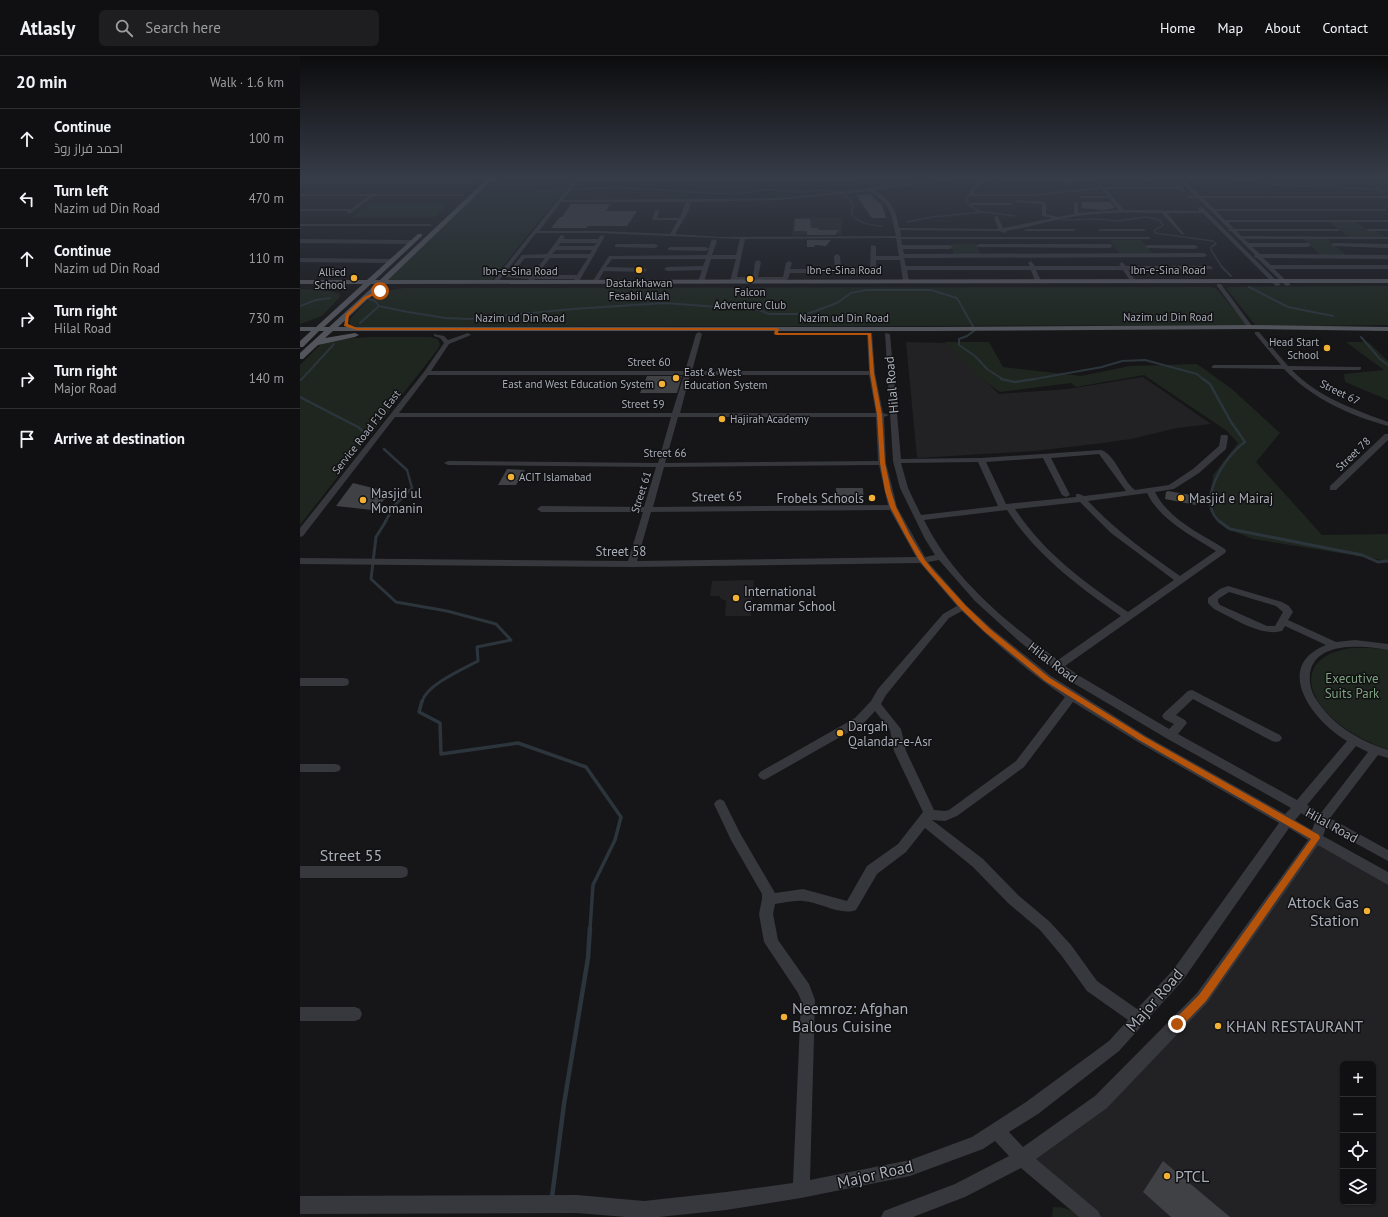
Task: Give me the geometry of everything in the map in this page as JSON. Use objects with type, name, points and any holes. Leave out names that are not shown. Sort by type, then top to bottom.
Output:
[{"type":"main road","points":[[300,345],[422,232]]},
{"type":"main road","points":[[300,357],[365,298],[382,287],[388,276],[431,232]]},
{"type":"main road","points":[[318,286],[342,287],[376,274]]},
{"type":"main road","points":[[388,276],[396,280],[409,282]]},
{"type":"main road","name":"Ibn-e-Sina Road","points":[[300,286],[365,284],[382,287],[495,282],[503,284],[532,280],[577,280],[595,282],[701,282],[734,280],[904,283],[1133,281],[1219,286],[1276,283]]},
{"type":"main road","name":"Ibn-e-Sina Road","points":[[382,287],[409,282],[440,284],[503,284],[1286,283],[1388,281]]},
{"type":"main road","name":"Ibn-e-Sina Road","points":[[300,282],[342,287],[365,284]]},
{"type":"main road","name":"Ibn-e-Sina Road","points":[[1286,283],[1388,285]]},
{"type":"main road","points":[[382,287],[403,286]]},
{"type":"main road","points":[[342,287],[348,295],[348,300]]},
{"type":"main road","points":[[300,325],[335,312]]},
{"type":"main road","points":[[347,314],[346,325],[356,332]]},
{"type":"main road","name":"Nazim ud Din Road","points":[[1222,330],[1250,327],[1365,331],[1388,334]]},
{"type":"main road","name":"Nazim ud Din Road","points":[[300,329],[331,329],[356,332],[436,335],[525,331],[699,334],[777,331],[870,334],[933,332]]},
{"type":"main road","name":"Nazim ud Din Road","points":[[300,335],[324,335],[356,332],[525,331],[959,332],[1222,330],[1257,333],[1365,331],[1388,329]]},
{"type":"main road","points":[[310,348],[330,339],[356,332]]},
{"type":"street","points":[[495,282],[536,232]]},
{"type":"street","points":[[637,282],[658,238],[648,237],[649,232]]},
{"type":"street","points":[[659,232],[671,236],[743,238],[1149,238]]},
{"type":"street","points":[[671,236],[673,232]]},
{"type":"street","points":[[897,232],[904,268],[904,283]]},
{"type":"street","points":[[1006,232],[1018,238],[1024,247],[1038,281]]},
{"type":"street","points":[[1075,232],[1079,238]]},
{"type":"street","points":[[1101,232],[1133,281]]},
{"type":"street","points":[[1224,232],[1276,283]]},
{"type":"street","points":[[1234,232],[1286,283]]},
{"type":"street","points":[[563,236],[549,256],[538,270],[532,280],[508,276],[524,256],[549,256],[591,256]]},
{"type":"street","points":[[665,257],[678,236]]},
{"type":"street","points":[[1240,237],[1388,238]]},
{"type":"street","points":[[743,238],[734,280],[784,279],[789,263]]},
{"type":"street","points":[[1142,238],[1155,255]]},
{"type":"street","points":[[559,241],[601,239],[577,280]]},
{"type":"street","points":[[300,241],[412,242]]},
{"type":"street","points":[[701,282],[714,241]]},
{"type":"street","points":[[1248,245],[1308,245]]},
{"type":"street","points":[[1334,245],[1388,246]]},
{"type":"street","points":[[617,246],[655,246]]},
{"type":"street","points":[[787,271],[873,271],[873,246]]},
{"type":"street","points":[[979,246],[1110,246]]},
{"type":"street","points":[[1148,246],[1195,247]]},
{"type":"street","points":[[900,247],[950,247]]},
{"type":"street","points":[[554,248],[596,248]]},
{"type":"street","points":[[670,249],[706,249]]},
{"type":"street","points":[[873,258],[1028,255],[1204,255]]},
{"type":"street","points":[[837,256],[838,271]]},
{"type":"street","points":[[1248,256],[1388,257]]},
{"type":"street","points":[[595,282],[611,257],[649,259],[665,257],[738,258]]},
{"type":"street","points":[[300,260],[391,261]]},
{"type":"street","points":[[544,262],[587,262]]},
{"type":"street","points":[[755,279],[758,262]]},
{"type":"street","points":[[816,264],[816,271]]},
{"type":"street","points":[[667,269],[705,268]]},
{"type":"street","points":[[904,268],[1210,268]]},
{"type":"street","points":[[1270,268],[1388,268]]},
{"type":"street","points":[[602,269],[644,270]]},
{"type":"street","points":[[538,270],[582,270]]},
{"type":"street","points":[[827,271],[828,281]]},
{"type":"street","points":[[1219,286],[1250,327]]},
{"type":"street","name":"Street 67","points":[[1257,333],[1301,382],[1326,399],[1388,424]]},
{"type":"street","points":[[436,335],[442,337],[446,342],[468,334]]},
{"type":"street","name":"Street 61","points":[[632,564],[647,510],[662,465],[674,415],[699,334]]},
{"type":"street","name":"Hilal Road","points":[[870,334],[872,373],[880,415],[882,463],[893,507],[922,560],[963,607],[987,630],[1047,680],[1142,738],[1388,879]]},
{"type":"street","name":"Hilal Road","points":[[887,334],[897,461],[904,488],[929,539],[941,557],[978,599],[1024,640],[1057,666],[1107,699],[1388,856]]},
{"type":"street","name":"Service Road F10 East","points":[[300,534],[426,373],[446,342]]},
{"type":"street","points":[[1214,367],[1360,368]]},
{"type":"street","name":"Street 60","points":[[426,373],[872,373]]},
{"type":"street","name":"Street 59","points":[[393,415],[894,415]]},
{"type":"street","name":"Street 78","points":[[1333,488],[1388,436]]},
{"type":"street","points":[[1005,505],[1066,495],[1133,494],[1171,487],[1196,472],[1223,447],[1224,437]]},
{"type":"street","points":[[897,461],[981,460],[1101,452],[1106,456],[1126,488],[1133,494]]},
{"type":"street","points":[[1046,456],[1066,495]]},
{"type":"street","points":[[981,460],[1005,505],[1046,553],[1083,585],[1129,616]]},
{"type":"street","name":"Street 66","points":[[448,463],[662,465],[882,463]]},
{"type":"street","points":[[916,515],[1079,496],[1126,488]]},
{"type":"street","points":[[1057,666],[1222,551],[1172,518],[1152,499],[1150,491]]},
{"type":"street","points":[[1079,496],[1107,526],[1134,548],[1180,580]]},
{"type":"street","name":"Street 65","points":[[541,509],[647,510],[893,507]]},
{"type":"street","name":"Street 58","points":[[300,561],[632,564],[922,560],[941,557]]},
{"type":"street","points":[[1228,589],[1279,604],[1286,608],[1288,612],[1283,621],[1278,629],[1265,629],[1217,607],[1213,603],[1213,598],[1223,590],[1228,589]]},
{"type":"street","points":[[764,775],[859,721],[875,704],[882,692],[946,616],[963,607]]},
{"type":"street","points":[[1283,621],[1336,646]]},
{"type":"street","points":[[1388,647],[1354,643],[1336,646],[1321,651],[1310,660],[1304,673],[1306,689],[1315,707],[1331,724],[1354,740],[1388,754]]},
{"type":"street","points":[[300,682],[344,682]]},
{"type":"street","points":[[1170,735],[1181,722],[1168,716],[1192,694],[1276,738]]},
{"type":"street","points":[[926,818],[945,816],[953,813],[1014,769],[1027,757],[1072,696]]},
{"type":"street","points":[[769,899],[779,899],[797,895],[811,896],[848,907],[851,906],[876,866],[902,848],[926,818],[929,812],[900,751],[895,729],[875,704]]},
{"type":"street","name":"Major Road","points":[[300,1205],[472,1206],[577,1204],[643,1213],[801,1190],[910,1168],[977,1143],[1032,1108],[1114,1046],[1178,975],[1287,822],[1354,740]]},
{"type":"street","points":[[890,1217],[959,1191],[1022,1158],[1051,1139],[1100,1102],[1202,998],[1316,838],[1322,820],[1376,750]]},
{"type":"street","points":[[300,768],[335,768]]},
{"type":"street","points":[[720,804],[735,836],[766,886],[769,899],[766,914],[771,942],[804,989],[808,1000],[801,1190]]},
{"type":"street","points":[[926,818],[978,863],[1013,899],[1045,926],[1066,950],[1092,986],[1139,1019]]},
{"type":"street","name":"Street 55","points":[[300,872],[402,872]]},
{"type":"street","points":[[300,1014],[355,1014]]},
{"type":"street","points":[[997,1131],[1022,1158],[1092,1217]]},
{"type":"shaded area","points":[[792,232],[842,232],[842,235],[792,235]]},
{"type":"shaded area","points":[[906,342],[946,343],[999,394],[1068,389],[1143,377],[1211,424],[1177,428],[1131,439],[1035,451],[917,458]]},
{"type":"shaded area","name":"International Grammar School","points":[[754,580],[751,616],[725,616],[726,601],[721,599],[719,596],[710,596],[712,581]]},
{"type":"shaded area","points":[[1316,838],[1388,881],[1388,1217],[1092,1217],[1026,1161],[1162,1040]]},
{"type":"green space","points":[[431,232],[530,232],[492,280],[380,280]]},
{"type":"green space","points":[[1343,232],[1378,232],[1386,237],[1349,237]]},
{"type":"green space","points":[[1302,238],[1326,238],[1347,256],[1322,256]]},
{"type":"green space","points":[[1110,240],[1141,240],[1153,254],[1120,254]]},
{"type":"green space","points":[[951,244],[976,244],[981,255],[954,255]]},
{"type":"green space","points":[[1388,286],[1388,325],[1256,326],[1226,288],[1229,287]]},
{"type":"green space","points":[[405,288],[1216,288],[1246,324],[1245,325],[352,327],[350,325],[350,319],[368,301],[387,291]]},
{"type":"green space","points":[[300,289],[327,290],[340,294],[340,297],[322,316],[300,324]]},
{"type":"green space","points":[[368,337],[430,337],[438,339],[440,344],[438,349],[300,525],[300,365],[320,345],[330,340]]},
{"type":"green space","points":[[945,342],[989,342],[1003,367],[1081,376],[1130,366],[1197,364],[1232,389],[1280,433],[1256,462],[1322,535],[1388,534],[1388,561],[1253,539],[1225,528],[1210,511],[1213,475],[1238,443],[1227,431],[1144,375],[1076,387],[1071,383],[1000,392],[978,376]]},
{"type":"green space","points":[[1346,342],[1368,342],[1388,361],[1388,400],[1345,382],[1344,374],[1384,370]]},
{"type":"green space","name":"Executive Suits Park","points":[[1352,648],[1388,650],[1388,750],[1361,738],[1337,722],[1317,699],[1312,687],[1312,676],[1315,667],[1323,658],[1335,652]]},
{"type":"green space","points":[[1053,1207],[1069,1209],[1082,1217],[1052,1217]]},
{"type":"building","points":[[807,232],[837,232],[835,235],[807,235]]},
{"type":"building","points":[[807,240],[831,240],[826,246],[815,245],[814,247],[807,247]]},
{"type":"building","name":"East and West Education System","points":[[647,376],[682,376],[677,393],[640,393]]},
{"type":"building","name":"ACIT Islamabad","points":[[507,469],[525,470],[516,485],[498,485]]},
{"type":"building","name":"Masjid ul Momanin","points":[[353,483],[393,493],[372,510],[336,506]]},
{"type":"building","points":[[836,488],[863,488],[864,503],[837,504]]},
{"type":"building","name":"Masjid e Mairaj","points":[[1168,491],[1197,496],[1196,505],[1165,499],[1166,492]]},
{"type":"building","name":"PTCL","points":[[1163,1161],[1230,1217],[1171,1217],[1143,1192]]},
{"type":"waterway","points":[[1155,232],[1213,241],[1216,244],[1211,247],[1211,250],[1222,267]]},
{"type":"waterway","points":[[1222,267],[1231,276]]},
{"type":"waterway","points":[[1249,287],[1288,307],[1333,316]]},
{"type":"waterway","points":[[379,306],[445,318],[470,319],[573,309],[665,303],[759,310],[769,314],[807,314],[837,303],[851,293],[866,290],[931,290],[957,298],[975,330],[967,336],[959,339],[959,345],[975,356],[987,369],[1003,379]]},
{"type":"waterway","points":[[300,306],[316,300],[330,298]]},
{"type":"waterway","points":[[369,299],[375,301],[379,306]]},
{"type":"waterway","points":[[360,323],[379,306]]},
{"type":"waterway","points":[[1361,337],[1380,359],[1388,365]]},
{"type":"waterway","points":[[302,379],[334,344]]},
{"type":"waterway","points":[[1033,379],[1102,367],[1122,361],[1145,360],[1197,374],[1204,380]]},
{"type":"waterway","points":[[1003,379],[1015,382],[1033,379]]},
{"type":"waterway","points":[[1203,379],[1210,384],[1231,422],[1245,442],[1229,457],[1216,479],[1212,491],[1211,503],[1213,513],[1220,521]]},
{"type":"waterway","points":[[300,397],[358,427],[366,434]]},
{"type":"waterway","points":[[384,449],[407,470],[412,488],[395,505],[385,522]]},
{"type":"waterway","points":[[386,521],[376,537],[371,579],[396,602],[447,611],[496,624],[511,640],[477,647],[478,661],[446,678],[430,690],[422,702]]},
{"type":"waterway","points":[[1220,521],[1230,529],[1362,555],[1378,562],[1388,561]]},
{"type":"waterway","points":[[422,701],[419,712],[440,723],[441,754],[518,743],[586,767],[621,817],[615,840],[593,885],[590,929]]},
{"type":"waterway","points":[[552,1197],[564,1104],[588,958],[590,928]]},
{"type":"place","name":"Dastarkhawan Fesabil Allah","points":[[639,270]]},
{"type":"place","name":"Allied School","points":[[354,278]]},
{"type":"place","name":"Falcon Adventure Club","points":[[750,279]]},
{"type":"place","name":"Head Start School","points":[[1327,348]]},
{"type":"place","name":"East & West Education System","points":[[676,378]]},
{"type":"place","name":"East and West Education System","points":[[662,384]]},
{"type":"place","name":"Hajirah Academy","points":[[722,419]]},
{"type":"place","name":"ACIT Islamabad","points":[[511,477]]},
{"type":"place","name":"Frobels Schools","points":[[872,498]]},
{"type":"place","name":"Masjid e Mairaj","points":[[1181,498]]},
{"type":"place","name":"Masjid ul Momanin","points":[[363,500]]},
{"type":"place","name":"International Grammar School","points":[[736,598]]},
{"type":"place","name":"Dargah Qalandar-e-Asr","points":[[840,733]]},
{"type":"place","name":"Attock Gas Station","points":[[1367,911]]},
{"type":"place","name":"Neemroz: Afghan Balous Cuisine","points":[[784,1017]]},
{"type":"place","name":"KHAN RESTAURANT","points":[[1218,1026]]},
{"type":"place","name":"PTCL","points":[[1167,1176]]},
{"type":"route","points":[[380,291],[365,298],[347,314],[345,322],[346,325],[350,328],[357,329],[700,328],[777,329],[776,334],[870,334],[872,373],[880,415],[882,463],[888,491],[893,507],[908,535],[922,560],[931,571],[963,607],[987,630],[1047,680],[1097,712],[1316,838],[1226,966],[1202,998],[1177,1024]]}]
